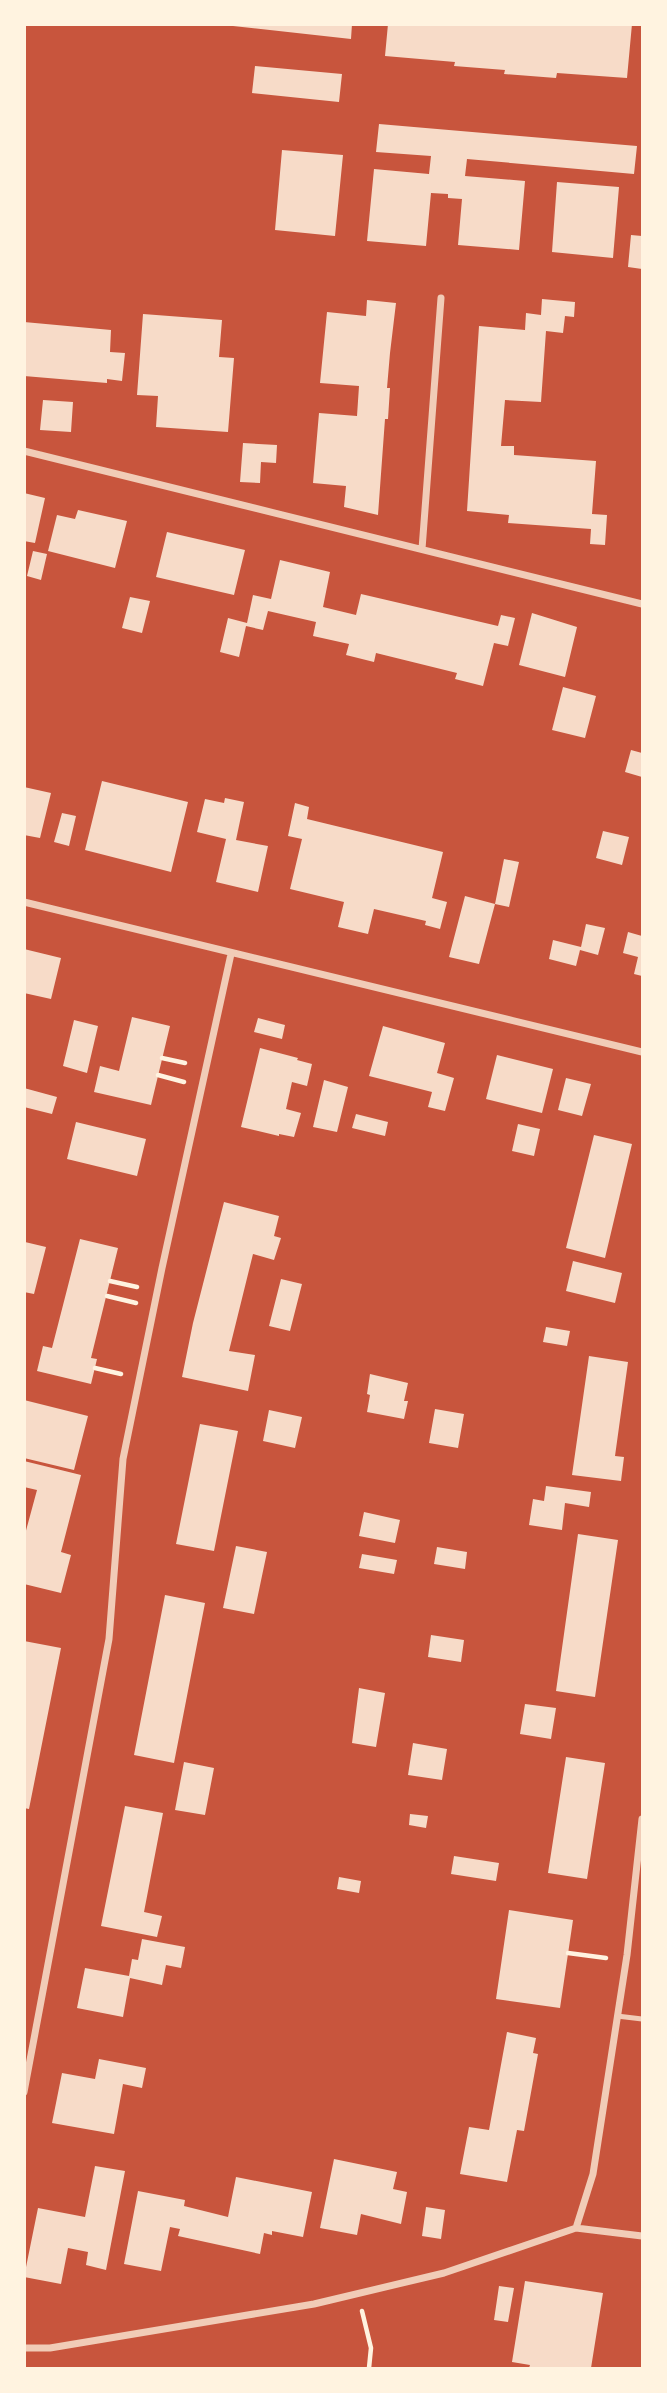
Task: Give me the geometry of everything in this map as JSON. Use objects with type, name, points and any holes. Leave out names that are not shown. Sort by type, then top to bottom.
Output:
[{"type":"street","points":[[422,549],[441,298]]},
{"type":"street","points":[[24,451],[642,604]]},
{"type":"street","points":[[24,902],[642,1052]]},
{"type":"street","points":[[24,2092],[109,1639],[123,1460],[231,954]]},
{"type":"street","points":[[576,2228],[593,2174],[626,1961],[642,1819]]},
{"type":"street","points":[[24,2348],[50,2348],[314,2304],[444,2273],[576,2228],[642,2236]]},
{"type":"lane","points":[[617,2015],[642,2019]]},
{"type":"path","points":[[110,1281],[157,1292]]},
{"type":"path","points":[[107,1296],[154,1308]]},
{"type":"path","points":[[568,1953],[626,1961]]},
{"type":"path","points":[[358,2294],[371,2348],[369,2368]]},
{"type":"building","points":[[233,24],[352,24],[351,39]]},
{"type":"building","points":[[388,24],[632,24],[627,78],[557,73],[556,78],[504,74],[505,70],[454,66],[455,62],[385,56]]},
{"type":"building","points":[[255,66],[342,74],[339,102],[252,93]]},
{"type":"building","points":[[379,124],[637,146],[634,174],[467,159],[465,176],[525,181],[519,250],[458,245],[462,199],[448,198],[448,194],[431,193],[426,246],[367,241],[374,169],[429,174],[431,156],[376,152]]},
{"type":"building","points":[[282,150],[343,155],[335,236],[275,230]]},
{"type":"building","points":[[557,182],[619,187],[613,258],[552,252]]},
{"type":"building","points":[[631,235],[642,236],[642,269],[628,267]]},
{"type":"building","points":[[542,299],[575,302],[574,317],[565,316],[563,333],[546,331],[541,402],[505,400],[501,446],[514,446],[514,455],[596,461],[592,514],[607,515],[605,545],[590,544],[591,529],[508,523],[509,515],[467,511],[479,326],[525,330],[526,313],[541,315]]},
{"type":"building","points":[[367,300],[396,303],[378,515],[344,507],[346,486],[313,483],[319,413],[357,416],[359,386],[320,383],[327,312],[366,316]]},
{"type":"building","points":[[143,314],[222,320],[219,357],[234,358],[228,432],[156,427],[158,396],[137,395]]},
{"type":"building","points":[[24,322],[111,330],[110,352],[125,353],[122,381],[107,379],[107,383],[24,376]]},
{"type":"building","points":[[43,400],[73,402],[71,432],[40,430]]},
{"type":"building","points":[[243,443],[277,445],[276,463],[261,462],[260,483],[240,482]]},
{"type":"building","points":[[24,493],[45,498],[35,543],[24,541]]},
{"type":"building","points":[[78,510],[127,521],[115,568],[48,551],[57,515],[75,519]]},
{"type":"building","points":[[167,532],[245,550],[234,595],[156,577]]},
{"type":"building","points":[[33,551],[47,554],[41,580],[27,576]]},
{"type":"building","points":[[280,560],[330,572],[323,607],[356,615],[361,594],[498,626],[501,615],[515,618],[508,646],[494,643],[483,686],[455,679],[457,673],[376,653],[374,662],[346,655],[349,644],[313,636],[316,622],[268,611],[263,630],[246,626],[239,657],[220,652],[228,618],[247,623],[253,595],[271,599]]},
{"type":"building","points":[[130,597],[150,601],[142,633],[122,628]]},
{"type":"building","points":[[532,613],[577,627],[565,677],[519,665]]},
{"type":"building","points":[[563,687],[596,696],[585,738],[552,730]]},
{"type":"building","points":[[631,750],[642,753],[642,777],[625,772]]},
{"type":"building","points":[[102,781],[188,802],[171,872],[85,850]]},
{"type":"building","points":[[24,787],[51,793],[40,838],[24,835]]},
{"type":"building","points":[[225,798],[244,802],[236,840],[268,846],[258,892],[216,882],[226,839],[197,832],[205,799],[224,803]]},
{"type":"building","points":[[295,803],[309,807],[307,819],[443,852],[432,898],[447,902],[440,929],[425,925],[426,921],[374,909],[368,934],[338,927],[344,902],[290,889],[302,839],[288,836]]},
{"type":"building","points":[[62,813],[76,816],[69,846],[54,842]]},
{"type":"building","points":[[603,831],[629,837],[622,865],[596,858]]},
{"type":"building","points":[[504,859],[519,862],[509,907],[495,904]]},
{"type":"building","points":[[465,896],[495,904],[479,964],[449,957]]},
{"type":"building","points":[[586,924],[605,928],[598,955],[580,950],[576,966],[549,959],[553,940],[581,947]]},
{"type":"building","points":[[628,932],[642,936],[642,976],[634,974],[638,957],[623,953]]},
{"type":"building","points":[[24,949],[61,958],[51,999],[24,993]]},
{"type":"building","points":[[132,1017],[170,1026],[151,1105],[94,1092],[100,1066],[119,1071]]},
{"type":"building","points":[[258,1018],[285,1025],[282,1039],[254,1032]]},
{"type":"building","points":[[74,1020],[98,1026],[87,1073],[63,1066]]},
{"type":"building","points":[[383,1026],[445,1043],[437,1073],[454,1078],[445,1111],[428,1107],[432,1092],[369,1076]]},
{"type":"building","points":[[260,1048],[312,1064],[307,1086],[292,1082],[286,1109],[301,1113],[294,1137],[241,1127]]},
{"type":"building","points":[[497,1055],[553,1069],[542,1113],[486,1099]]},
{"type":"building","points":[[566,1078],[591,1084],[582,1116],[558,1110]]},
{"type":"building","points":[[324,1080],[348,1087],[337,1132],[313,1127]]},
{"type":"building","points":[[24,1088],[57,1097],[52,1114],[24,1107]]},
{"type":"building","points":[[356,1114],[388,1122],[385,1136],[352,1128]]},
{"type":"building","points":[[76,1122],[146,1139],[137,1176],[67,1159]]},
{"type":"building","points":[[518,1124],[540,1129],[534,1156],[512,1151]]},
{"type":"building","points":[[594,1135],[632,1144],[605,1258],[566,1248]]},
{"type":"building","points":[[224,1202],[279,1216],[274,1236],[281,1238],[274,1260],[253,1254],[229,1351],[255,1355],[248,1391],[182,1377]]},
{"type":"building","points":[[80,1239],[118,1248],[91,1358],[97,1359],[91,1384],[37,1371],[43,1346],[52,1348]]},
{"type":"building","points":[[25,1242],[46,1247],[34,1294],[24,1292]]},
{"type":"building","points":[[573,1261],[622,1273],[615,1303],[566,1291]]},
{"type":"building","points":[[281,1279],[302,1284],[290,1331],[269,1326]]},
{"type":"building","points":[[546,1327],[570,1331],[567,1346],[543,1342]]},
{"type":"building","points":[[589,1356],[628,1362],[615,1456],[624,1457],[621,1481],[572,1475]]},
{"type":"building","points":[[370,1374],[408,1383],[404,1419],[367,1412]]},
{"type":"building","points":[[24,1400],[88,1416],[74,1470],[24,1458]]},
{"type":"building","points":[[435,1409],[464,1414],[458,1448],[429,1443]]},
{"type":"building","points":[[269,1410],[302,1417],[295,1448],[263,1441]]},
{"type":"building","points":[[200,1424],[238,1431],[214,1551],[176,1544]]},
{"type":"building","points":[[24,1461],[81,1475],[61,1552],[71,1555],[61,1593],[24,1584],[24,1538],[37,1490],[24,1487]]},
{"type":"building","points":[[546,1486],[591,1492],[589,1507],[565,1503],[562,1530],[529,1525],[533,1499],[544,1501]]},
{"type":"building","points":[[364,1512],[400,1520],[395,1543],[359,1536]]},
{"type":"building","points":[[578,1534],[618,1540],[595,1697],[556,1691]]},
{"type":"building","points":[[236,1546],[267,1552],[254,1614],[223,1608]]},
{"type":"building","points":[[437,1547],[467,1552],[465,1569],[434,1564]]},
{"type":"building","points":[[362,1554],[397,1560],[394,1574],[359,1568]]},
{"type":"building","points":[[165,1595],[205,1603],[174,1763],[134,1755]]},
{"type":"building","points":[[431,1635],[464,1640],[461,1662],[428,1657]]},
{"type":"building","points":[[24,1641],[61,1648],[29,1809],[24,1808]]},
{"type":"building","points":[[359,1688],[385,1693],[376,1747],[352,1743]]},
{"type":"building","points":[[525,1704],[556,1708],[551,1739],[520,1734]]},
{"type":"building","points":[[413,1743],[447,1749],[442,1780],[408,1775]]},
{"type":"building","points":[[566,1757],[605,1763],[587,1879],[548,1873]]},
{"type":"building","points":[[184,1762],[214,1768],[205,1815],[175,1810]]},
{"type":"building","points":[[125,1806],[163,1813],[144,1912],[162,1916],[157,1937],[101,1926]]},
{"type":"building","points":[[410,1814],[428,1816],[426,1828],[409,1825]]},
{"type":"building","points":[[454,1856],[499,1863],[496,1881],[451,1874]]},
{"type":"building","points":[[339,1877],[361,1881],[359,1893],[337,1889]]},
{"type":"building","points":[[509,1910],[573,1920],[560,2008],[496,1999]]},
{"type":"building","points":[[142,1939],[185,1947],[181,1968],[166,1965],[162,1985],[130,1978],[123,2017],[77,2008],[85,1968],[129,1976],[132,1959],[138,1960]]},
{"type":"building","points":[[507,2032],[536,2038],[533,2053],[538,2054],[524,2131],[517,2130],[507,2182],[460,2174],[469,2127],[489,2130]]},
{"type":"building","points":[[99,2059],[146,2068],[142,2088],[123,2084],[114,2134],[52,2123],[62,2073],[95,2079]]},
{"type":"building","points":[[334,2159],[397,2172],[393,2189],[407,2192],[401,2224],[361,2214],[357,2235],[320,2228]]},
{"type":"building","points":[[95,2166],[125,2171],[106,2270],[86,2265],[88,2252],[68,2248],[61,2284],[24,2277],[38,2208],[85,2217]]},
{"type":"building","points":[[236,2177],[312,2192],[303,2237],[272,2231],[272,2235],[264,2233],[260,2254],[178,2236],[180,2229],[170,2227],[161,2271],[124,2264],[138,2191],[185,2200],[184,2206],[228,2217]]},
{"type":"building","points":[[426,2207],[445,2210],[441,2239],[422,2236]]},
{"type":"building","points":[[525,2281],[603,2293],[591,2368],[529,2368],[530,2365],[512,2362]]},
{"type":"building","points":[[499,2286],[514,2288],[508,2322],[494,2320]]}]
